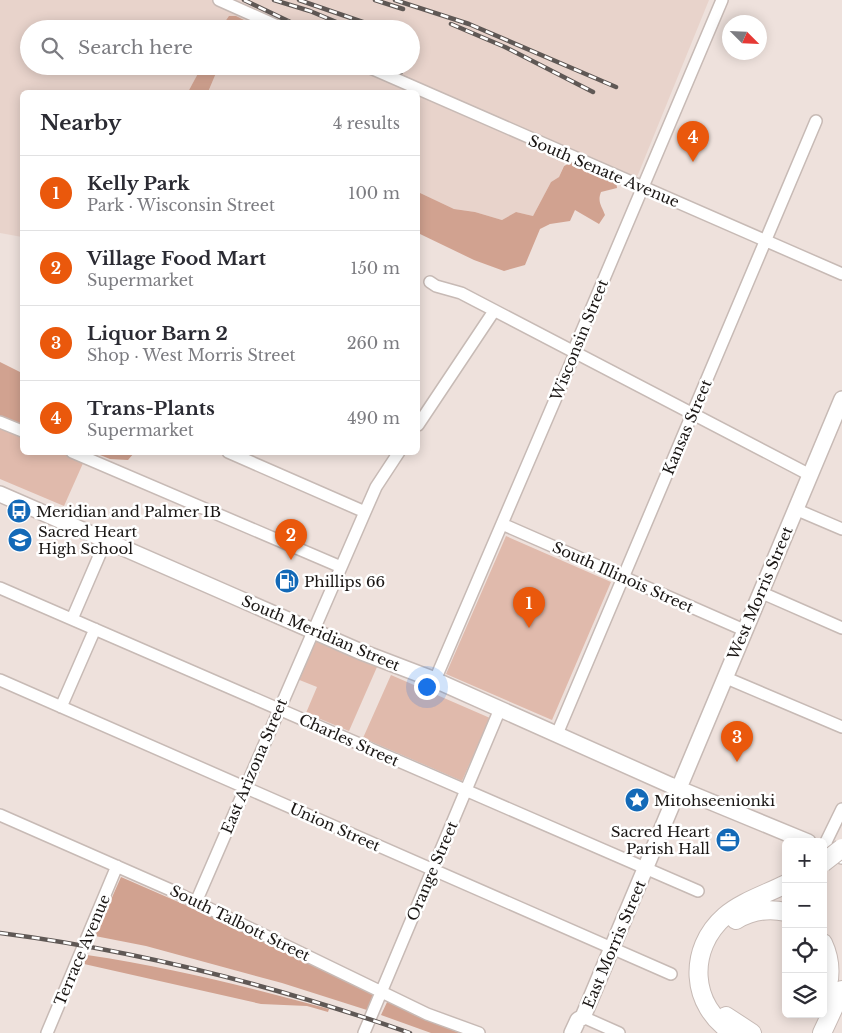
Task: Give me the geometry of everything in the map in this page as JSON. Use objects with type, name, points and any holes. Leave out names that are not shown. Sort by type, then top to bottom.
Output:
[{"type":"highway","points":[[827,860],[842,848]]},
{"type":"highway","points":[[733,1033],[716,1019],[703,997],[698,974],[700,952],[714,927],[725,916],[782,886]]},
{"type":"highway","points":[[752,1033],[729,1019],[714,1001],[707,976],[710,952],[718,936],[738,918],[763,910],[782,912]]},
{"type":"highway","points":[[827,957],[830,966],[827,988]]},
{"type":"highway","points":[[822,1033],[842,990]]},
{"type":"highway","points":[[812,1033],[817,1018]]},
{"type":"main road","name":"West Morris Street","points":[[679,788],[842,399]]},
{"type":"main road","name":"South Meridian Street","points":[[0,494],[312,631],[435,680],[679,788],[798,838]]},
{"type":"main road","name":"East Morris Street","points":[[582,1033],[585,1025],[583,1018],[679,788]]},
{"type":"main road","points":[[827,850],[842,856]]},
{"type":"main road","name":"East Morris Street","points":[[572,1033],[578,1020],[583,1018]]},
{"type":"street","points":[[219,0],[264,20]]},
{"type":"street","name":"Wisconsin Street","points":[[435,680],[575,353],[576,345],[722,0]]},
{"type":"street","name":"South Senate Avenue","points":[[387,75],[842,274]]},
{"type":"street","name":"Kansas Street","points":[[557,734],[816,121]]},
{"type":"street","points":[[430,282],[436,286],[456,291],[810,475]]},
{"type":"street","points":[[420,422],[494,311]]},
{"type":"street","points":[[0,422],[20,431]]},
{"type":"street","points":[[79,455],[341,568]]},
{"type":"street","points":[[235,455],[365,512]]},
{"type":"street","name":"East Arizona Street","points":[[196,902],[376,487],[397,455]]},
{"type":"street","points":[[795,509],[842,529]]},
{"type":"street","name":"South Illinois Street","points":[[502,524],[744,630]]},
{"type":"street","points":[[72,619],[106,540]]},
{"type":"street","name":"Charles Street","points":[[0,588],[698,891]]},
{"type":"street","points":[[760,592],[842,628]]},
{"type":"street","points":[[61,707],[95,629]]},
{"type":"street","points":[[724,677],[842,727]]},
{"type":"street","name":"Union Street","points":[[0,680],[671,974]]},
{"type":"street","name":"Orange Street","points":[[364,1033],[500,709]]},
{"type":"street","points":[[827,840],[842,809]]},
{"type":"street","name":"South Talbott Street","points":[[0,815],[196,902],[427,1014],[479,1033]]},
{"type":"street","name":"Terrace Avenue","points":[[47,1033],[117,866]]},
{"type":"street","points":[[583,1018],[619,1033]]},
{"type":"shaded area","points":[[0,0],[709,0],[637,177],[570,150],[559,177],[551,182],[533,216],[516,212],[502,220],[475,212],[454,209],[420,193],[420,90],[209,90],[215,75],[420,75],[420,20],[20,20],[20,75],[197,75],[189,90],[20,90],[20,237],[0,233]]},
{"type":"shaded area","points":[[229,16],[236,16],[244,20],[226,20]]},
{"type":"shaded area","points":[[197,75],[215,75],[209,90],[189,90]]},
{"type":"shaded area","points":[[572,162],[616,181],[617,188],[601,192],[600,201],[605,215],[599,224],[575,210],[570,221],[550,224],[540,229],[525,265],[504,271],[474,260],[420,234],[420,193],[454,209],[475,212],[502,220],[516,212],[533,216],[551,182],[559,177],[564,166]]},
{"type":"shaded area","points":[[0,362],[20,372],[20,425],[0,418]]},
{"type":"shaded area","points":[[0,425],[20,433],[20,455],[70,455],[84,461],[64,506],[0,479]]},
{"type":"shaded area","points":[[100,455],[132,455],[128,460],[110,459]]},
{"type":"shaded area","points":[[506,536],[611,582],[552,720],[446,674]]},
{"type":"shaded area","points":[[313,640],[377,667],[349,731],[306,713],[317,687],[297,679]]},
{"type":"shaded area","points":[[391,675],[490,718],[462,781],[363,738]]},
{"type":"shaded area","points":[[121,877],[377,994],[370,1011],[282,983],[146,946],[95,936]]},
{"type":"shaded area","points":[[87,955],[209,978],[329,1009],[328,1012],[307,1006],[261,1004],[84,964]]},
{"type":"shaded area","points":[[388,1000],[414,1015],[460,1033],[431,1033],[381,1015]]},
{"type":"railway","points":[[244,0],[286,20]]},
{"type":"railway","points":[[274,0],[332,20]]},
{"type":"railway","points":[[299,0],[357,20]]},
{"type":"railway","points":[[375,0],[403,9]]},
{"type":"railway","points":[[395,0],[469,24],[616,87]]},
{"type":"railway","points":[[451,24],[505,47],[593,92]]},
{"type":"railway","points":[[0,933],[104,950],[207,972],[309,1000],[410,1033]]},
{"type":"place","name":"Trans-Plants","points":[[693,162]]},
{"type":"place","name":"Meridian and Palmer IB","points":[[19,511]]},
{"type":"place","name":"Sacred Heart High School","points":[[20,540]]},
{"type":"place","name":"Village Food Mart","points":[[291,560]]},
{"type":"place","name":"Phillips 66","points":[[287,581]]},
{"type":"place","name":"Kelly Park","points":[[529,628]]},
{"type":"place","name":"Liquor Barn 2","points":[[737,762]]},
{"type":"place","name":"Mitohseenionki","points":[[637,800]]},
{"type":"place","name":"Sacred Heart Parish Hall","points":[[728,840]]}]
